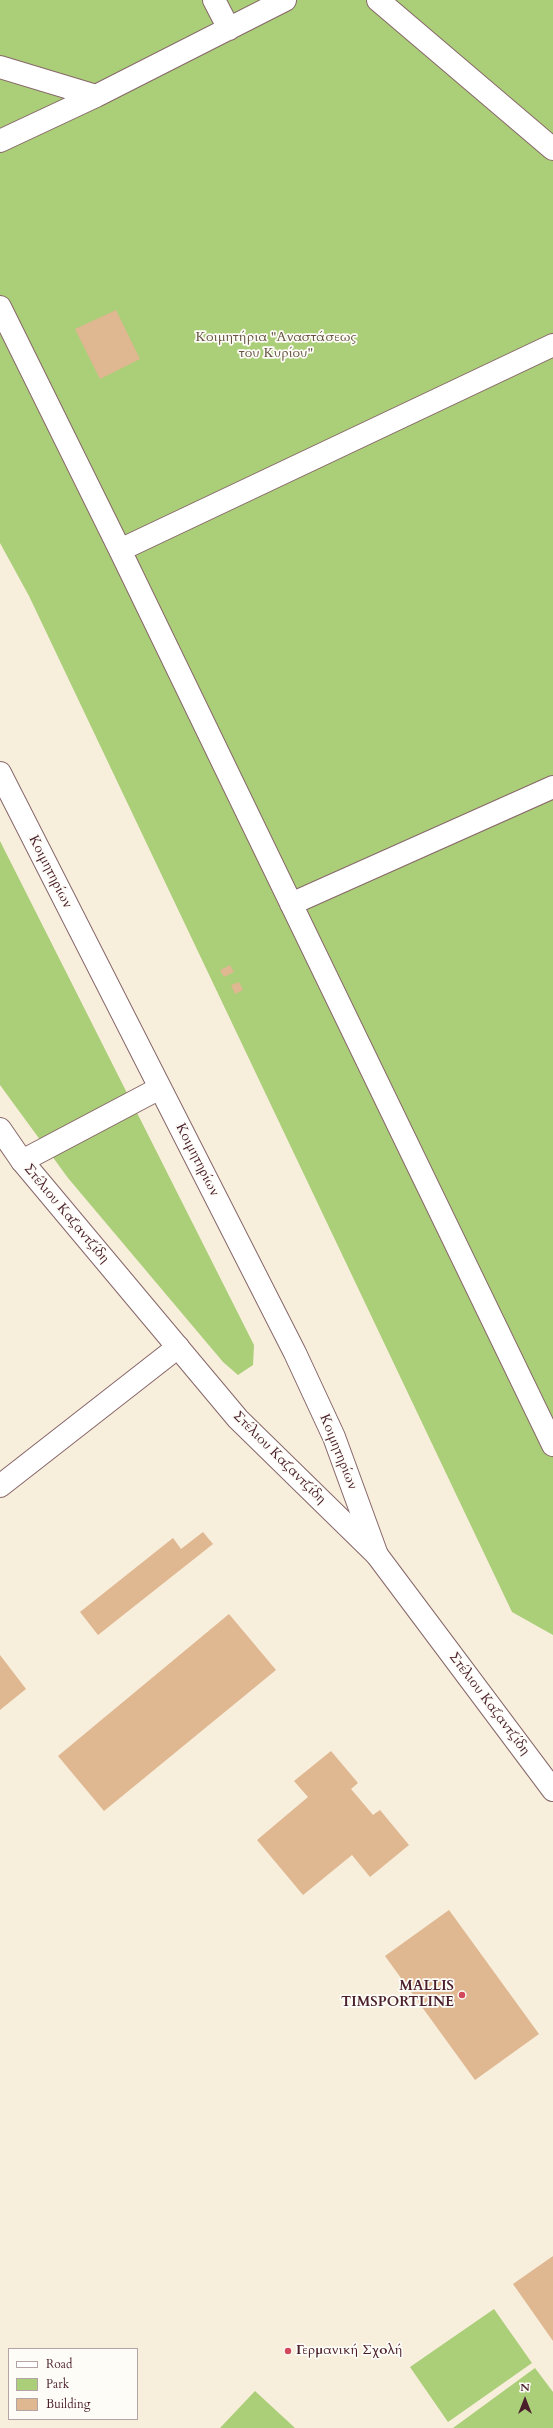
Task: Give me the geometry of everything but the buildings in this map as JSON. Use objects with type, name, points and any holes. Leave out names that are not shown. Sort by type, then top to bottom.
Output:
[{"type":"main road","points":[[214,0],[229,29]]},
{"type":"main road","points":[[0,141],[96,96],[285,0]]},
{"type":"main road","points":[[378,0],[553,149]]},
{"type":"main road","points":[[0,67],[96,96]]},
{"type":"main road","points":[[0,307],[120,550],[553,1445]]},
{"type":"main road","points":[[120,550],[553,345]]},
{"type":"main road","name":"Κοιμητηρίων","points":[[0,773],[298,1360],[334,1437],[377,1555]]},
{"type":"main road","points":[[290,904],[553,787]]},
{"type":"main road","points":[[22,1161],[160,1088]]},
{"type":"main road","name":"Στέλιου Καζαντζίδη","points":[[0,1129],[22,1161],[238,1419],[377,1555],[553,1790]]},
{"type":"main road","points":[[0,1486],[178,1348]]},
{"type":"green space","name":"Κοιμητήρια \"Αναστάσεως του Κυρίου\"","points":[[0,0],[553,0],[553,1635],[512,1612],[29,596],[0,543]]},
{"type":"green space","points":[[0,841],[254,1345],[253,1365],[238,1375],[223,1362],[68,1178],[0,1085]]},
{"type":"green space","points":[[494,2309],[532,2363],[448,2422],[410,2367]]},
{"type":"green space","points":[[535,2368],[553,2392],[553,2428],[453,2428]]},
{"type":"green space","points":[[255,2391],[295,2428],[220,2428]]},
{"type":"place","name":"MALLIS TIMSPORTLINE","points":[[462,1995]]},
{"type":"place","name":"Γερμανική Σχολή","points":[[288,2351]]}]
